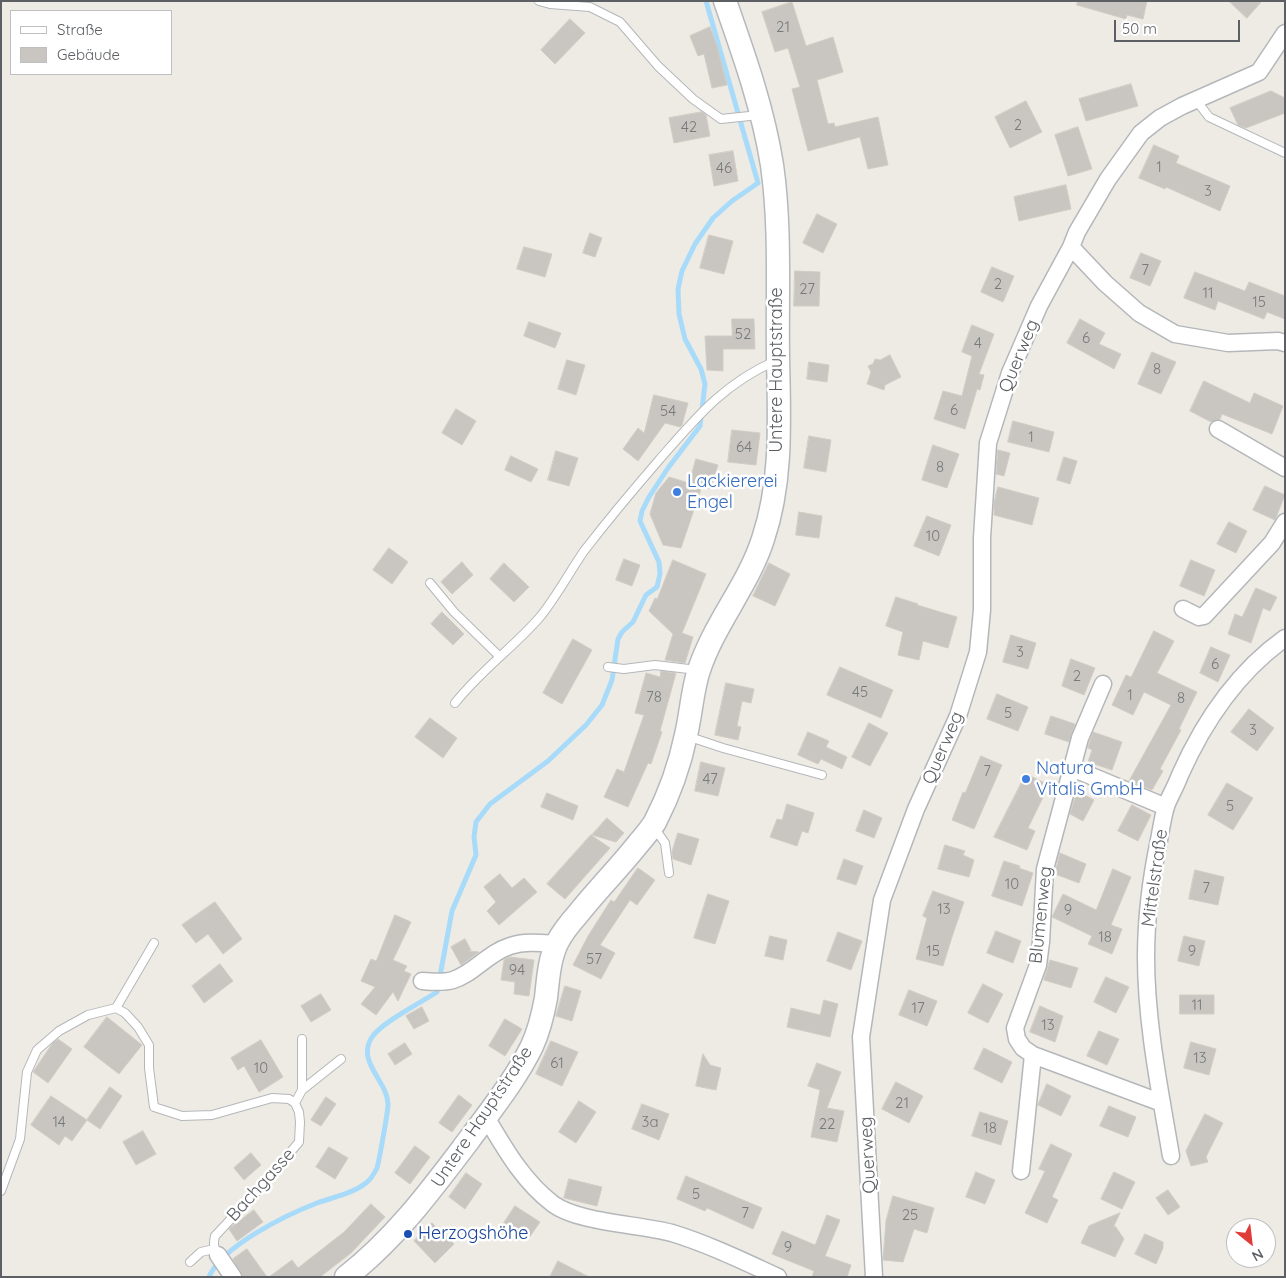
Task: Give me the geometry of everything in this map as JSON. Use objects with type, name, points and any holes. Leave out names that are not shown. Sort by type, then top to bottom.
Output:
[{"type":"street","name":"Untere Hauptstraße","points":[[346,1277],[386,1242],[422,1203],[486,1117],[532,1046],[541,1022],[549,970],[556,944],[569,924],[652,826],[670,787],[686,736],[692,697],[699,670],[722,620],[751,570],[764,538],[774,496],[779,450],[780,405],[776,205],[771,163],[756,116],[753,82],[725,1]]},
{"type":"street","name":"Querweg","points":[[874,1277],[862,1036],[882,900],[916,808],[958,716],[978,652],[982,610],[982,538],[988,443],[1010,372],[1039,306],[1074,240],[1108,179],[1141,133],[1160,118],[1259,72],[1285,33]]},
{"type":"street","points":[[1074,240],[1104,283],[1139,313],[1175,334],[1228,343],[1278,341],[1285,343]]},
{"type":"street","points":[[1218,429],[1285,468]]},
{"type":"street","points":[[1183,609],[1199,618],[1204,616],[1272,543],[1285,522]]},
{"type":"street","name":"Mittelstraße","points":[[1171,1156],[1147,992],[1146,956],[1153,868],[1166,807],[1189,755],[1207,722],[1227,692],[1268,650],[1285,638]]},
{"type":"street","name":"Blumenweg","points":[[1102,684],[1080,738],[1045,869],[1038,965],[1015,1028],[1017,1039],[1023,1048],[1033,1055],[1162,1103]]},
{"type":"street","points":[[1072,768],[1166,807]]},
{"type":"street","points":[[433,982],[455,980],[493,954],[509,946],[526,943],[556,944]]},
{"type":"street","points":[[1022,1171],[1033,1055]]},
{"type":"street","points":[[486,1117],[514,1164],[538,1192],[555,1205],[576,1214],[670,1233],[712,1247],[778,1277]]},
{"type":"street","points":[[218,1255],[232,1277]]},
{"type":"lane","points":[[539,1],[550,4],[590,7],[620,22],[658,66],[693,99],[721,119],[756,116]]},
{"type":"lane","points":[[1196,100],[1209,117],[1285,153]]},
{"type":"lane","points":[[455,703],[470,683],[521,638],[541,615],[584,552],[620,505],[700,412],[754,370],[778,360]]},
{"type":"lane","points":[[430,583],[454,612],[499,656]]},
{"type":"lane","points":[[608,667],[624,669],[655,665],[699,670]]},
{"type":"lane","points":[[686,736],[722,748],[822,775]]},
{"type":"lane","points":[[652,826],[665,843],[670,873]]},
{"type":"lane","points":[[116,1008],[154,943]]},
{"type":"lane","points":[[1,1191],[20,1139],[27,1072],[37,1050],[59,1031],[88,1015],[116,1008],[125,1013],[138,1027],[149,1045],[149,1068],[154,1107],[182,1116],[212,1114],[272,1098],[289,1099],[295,1103],[302,1090],[341,1059]]},
{"type":"lane","points":[[302,1040],[302,1090]]},
{"type":"lane","name":"Bachgasse","points":[[218,1255],[213,1242],[215,1236],[262,1186],[299,1142],[299,1112],[295,1103]]},
{"type":"lane","points":[[190,1262],[201,1252],[218,1255]]},
{"type":"building","points":[[1078,1],[1147,1],[1143,19],[1127,15],[1126,19],[1077,5]]},
{"type":"building","points":[[1229,1],[1262,1],[1247,18]]},
{"type":"building","points":[[792,2],[806,46],[833,37],[843,72],[817,80],[828,124],[834,123],[835,127],[878,117],[888,165],[868,169],[860,137],[808,151],[792,89],[800,87],[788,48],[775,52],[762,12]]},
{"type":"building","points":[[570,19],[585,33],[555,64],[541,50]]},
{"type":"building","points":[[710,27],[727,85],[712,88],[704,54],[698,56],[690,36]]},
{"type":"building","points":[[1131,84],[1138,106],[1086,121],[1079,99]]},
{"type":"building","points":[[1271,91],[1285,98],[1285,113],[1246,128],[1238,125],[1230,108]]},
{"type":"building","points":[[1026,101],[1042,132],[1010,148],[995,117]]},
{"type":"building","points":[[702,112],[706,115],[710,136],[674,143],[669,118]]},
{"type":"building","points":[[1078,127],[1092,169],[1068,176],[1055,135]]},
{"type":"building","points":[[1154,145],[1179,156],[1176,163],[1230,186],[1220,211],[1166,187],[1165,189],[1139,178]]},
{"type":"building","points":[[733,151],[738,181],[714,186],[709,155]]},
{"type":"building","points":[[1066,185],[1071,209],[1019,221],[1014,197]]},
{"type":"building","points":[[817,214],[837,224],[823,253],[803,243]]},
{"type":"building","points":[[590,233],[602,238],[595,257],[583,253]]},
{"type":"building","points":[[709,235],[733,241],[724,274],[700,268]]},
{"type":"building","points":[[524,247],[552,254],[545,277],[517,269]]},
{"type":"building","points":[[1141,253],[1161,261],[1150,286],[1130,278]]},
{"type":"building","points":[[992,267],[1014,276],[1003,302],[981,292]]},
{"type":"building","points":[[795,271],[820,272],[819,306],[794,306]]},
{"type":"building","points":[[1195,272],[1245,291],[1249,282],[1285,296],[1285,319],[1267,312],[1264,319],[1218,301],[1215,310],[1184,298]]},
{"type":"building","points":[[732,319],[754,319],[755,349],[723,349],[723,371],[707,370],[705,336],[732,336]]},
{"type":"building","points":[[1080,319],[1105,333],[1099,344],[1121,354],[1114,369],[1067,343]]},
{"type":"building","points":[[529,322],[561,333],[555,348],[524,336]]},
{"type":"building","points":[[972,325],[994,334],[979,374],[984,375],[980,390],[977,389],[965,429],[934,419],[943,391],[962,396],[972,356],[962,352]]},
{"type":"building","points":[[1152,352],[1176,362],[1161,394],[1138,384]]},
{"type":"building","points":[[890,355],[901,377],[885,385],[884,390],[867,384],[871,372],[868,366],[873,364],[875,359],[880,360]]},
{"type":"building","points":[[567,360],[585,365],[576,395],[558,389]]},
{"type":"building","points":[[809,362],[829,365],[827,382],[807,379]]},
{"type":"building","points":[[1204,381],[1250,403],[1254,393],[1283,406],[1272,434],[1222,414],[1220,419],[1211,422],[1190,411]]},
{"type":"building","points":[[654,395],[688,403],[682,425],[680,427],[665,423],[638,461],[623,449],[638,428],[644,433]]},
{"type":"building","points":[[456,409],[476,421],[462,445],[442,433]]},
{"type":"building","points":[[1013,421],[1054,432],[1049,452],[1008,442]]},
{"type":"building","points":[[732,430],[760,433],[756,465],[728,462]]},
{"type":"building","points":[[809,436],[831,440],[826,472],[804,468]]},
{"type":"building","points":[[933,445],[959,454],[947,488],[922,480]]},
{"type":"building","points":[[998,450],[1010,453],[1004,476],[996,474]]},
{"type":"building","points":[[556,451],[578,458],[569,486],[548,480]]},
{"type":"building","points":[[511,456],[538,469],[531,482],[505,470]]},
{"type":"building","points":[[1064,457],[1077,461],[1070,484],[1057,480]]},
{"type":"building","points":[[696,459],[718,465],[710,489],[702,486],[681,548],[663,545],[650,514],[656,493],[669,477],[689,483]]},
{"type":"building","points":[[1265,486],[1285,495],[1275,520],[1253,510]]},
{"type":"building","points":[[998,487],[1039,498],[1032,525],[994,515],[994,503]]},
{"type":"building","points":[[799,512],[822,516],[819,538],[796,535]]},
{"type":"building","points":[[927,516],[951,525],[939,556],[914,546]]},
{"type":"building","points":[[1229,522],[1247,531],[1236,553],[1217,544]]},
{"type":"building","points":[[389,548],[408,562],[392,584],[373,570]]},
{"type":"building","points":[[624,559],[640,565],[632,586],[616,580]]},
{"type":"building","points":[[673,560],[706,574],[682,633],[693,637],[685,663],[665,660],[673,634],[649,611],[655,598],[657,599]]},
{"type":"building","points":[[1191,560],[1215,570],[1204,596],[1180,586]]},
{"type":"building","points":[[462,562],[473,575],[452,594],[441,582]]},
{"type":"building","points":[[504,563],[529,587],[514,602],[490,579]]},
{"type":"building","points":[[769,563],[790,574],[775,606],[753,596]]},
{"type":"building","points":[[1256,588],[1277,597],[1270,611],[1263,608],[1251,643],[1228,634],[1235,614],[1242,617]]},
{"type":"building","points":[[896,597],[957,617],[948,648],[923,641],[919,660],[898,655],[903,632],[886,626]]},
{"type":"building","points":[[442,612],[464,634],[453,645],[431,624]]},
{"type":"building","points":[[1154,631],[1174,641],[1157,673],[1197,692],[1179,729],[1181,730],[1160,769],[1163,771],[1152,790],[1129,781],[1171,705],[1144,692],[1133,715],[1112,705],[1126,675],[1131,677]]},
{"type":"building","points":[[1011,635],[1036,643],[1028,669],[1003,662]]},
{"type":"building","points":[[573,639],[592,650],[562,704],[543,693]]},
{"type":"building","points":[[1211,647],[1230,655],[1218,682],[1200,673]]},
{"type":"building","points":[[1071,659],[1095,668],[1084,695],[1062,686]]},
{"type":"building","points":[[840,667],[893,690],[881,718],[827,695]]},
{"type":"building","points":[[661,671],[676,673],[660,731],[662,732],[651,764],[648,763],[628,807],[604,797],[617,769],[624,772],[644,715],[635,713],[646,673],[660,677]]},
{"type":"building","points":[[726,683],[754,689],[751,703],[742,701],[737,726],[741,727],[738,740],[715,735]]},
{"type":"building","points":[[997,694],[1028,707],[1018,731],[987,719]]},
{"type":"building","points":[[1249,709],[1274,728],[1257,751],[1231,732]]},
{"type":"building","points":[[1051,716],[1075,724],[1069,742],[1045,734]]},
{"type":"building","points":[[430,718],[457,738],[443,758],[415,737]]},
{"type":"building","points":[[869,723],[888,733],[870,766],[852,757]]},
{"type":"building","points":[[808,732],[829,741],[826,747],[847,757],[842,769],[821,759],[818,764],[798,755]]},
{"type":"building","points":[[1093,732],[1122,742],[1112,770],[1088,762],[1092,750],[1088,748]]},
{"type":"building","points":[[981,756],[1002,765],[974,829],[952,820],[963,792],[965,793]]},
{"type":"building","points":[[701,762],[725,768],[718,796],[695,791]]},
{"type":"building","points":[[1026,774],[1049,785],[1028,828],[1035,831],[1027,850],[994,837]]},
{"type":"building","points":[[1227,783],[1253,798],[1233,830],[1208,815]]},
{"type":"building","points":[[1077,791],[1094,800],[1083,821],[1070,814]]},
{"type":"building","points":[[547,793],[578,806],[573,820],[541,807]]},
{"type":"building","points":[[787,804],[814,813],[808,833],[802,831],[797,846],[770,837],[777,819],[782,820]]},
{"type":"building","points":[[1132,805],[1151,815],[1138,841],[1118,831]]},
{"type":"building","points":[[864,810],[882,818],[874,838],[856,831]]},
{"type":"building","points":[[607,818],[624,833],[616,842],[592,835]]},
{"type":"building","points":[[678,833],[699,839],[691,865],[673,859],[672,852]]},
{"type":"building","points":[[591,835],[610,848],[565,899],[547,884]]},
{"type":"building","points":[[945,845],[965,851],[963,855],[974,860],[969,877],[938,869]]},
{"type":"building","points":[[1060,853],[1086,864],[1079,883],[1055,874]]},
{"type":"building","points":[[844,859],[863,866],[856,885],[837,879]]},
{"type":"building","points":[[1004,861],[1033,873],[1022,906],[992,896]]},
{"type":"building","points":[[638,868],[655,880],[637,905],[630,900],[600,945],[615,953],[601,979],[573,965],[588,936],[611,900],[614,902]]},
{"type":"building","points":[[1113,869],[1131,877],[1111,925],[1122,929],[1112,954],[1088,944],[1092,936],[1052,917],[1063,894],[1096,910]]},
{"type":"building","points":[[1195,870],[1224,877],[1218,905],[1189,899]]},
{"type":"building","points":[[500,874],[512,888],[524,878],[537,892],[499,925],[487,911],[496,902],[484,887]]},
{"type":"building","points":[[933,891],[964,902],[943,966],[916,959],[927,918],[923,916]]},
{"type":"building","points":[[708,894],[729,901],[715,944],[694,938]]},
{"type":"building","points":[[215,902],[242,939],[223,954],[208,934],[196,943],[182,925]]},
{"type":"building","points":[[395,915],[411,922],[393,960],[407,966],[404,971],[411,974],[398,1001],[393,992],[376,1015],[361,1004],[375,987],[361,981],[371,959],[376,961]]},
{"type":"building","points":[[996,931],[1021,941],[1013,963],[987,953]]},
{"type":"building","points":[[838,932],[862,941],[851,970],[827,961]]},
{"type":"building","points":[[770,936],[787,940],[783,960],[765,956]]},
{"type":"building","points":[[1184,936],[1205,941],[1199,966],[1178,961]]},
{"type":"building","points":[[465,939],[471,950],[469,951],[479,952],[461,965],[451,947]]},
{"type":"building","points":[[510,957],[534,960],[529,996],[514,994],[515,982],[501,980],[504,960]]},
{"type":"building","points":[[1050,960],[1078,968],[1071,988],[1044,980]]},
{"type":"building","points":[[220,964],[233,981],[204,1003],[192,986]]},
{"type":"building","points":[[1106,977],[1129,987],[1116,1013],[1094,1002]]},
{"type":"building","points":[[983,984],[1003,994],[988,1023],[968,1013]]},
{"type":"building","points":[[565,986],[581,991],[572,1021],[556,1016]]},
{"type":"building","points":[[909,990],[937,1001],[927,1026],[899,1015]]},
{"type":"building","points":[[321,994],[331,1010],[311,1022],[301,1006]]},
{"type":"building","points":[[1180,995],[1214,995],[1214,1014],[1180,1014]]},
{"type":"building","points":[[824,1000],[838,1004],[830,1037],[787,1027],[791,1008],[820,1015]]},
{"type":"building","points":[[1040,1006],[1063,1016],[1055,1042],[1030,1032]]},
{"type":"building","points":[[422,1007],[429,1021],[414,1029],[406,1016]]},
{"type":"building","points":[[107,1017],[142,1045],[119,1074],[84,1047]]},
{"type":"building","points":[[505,1019],[522,1029],[505,1056],[489,1046]]},
{"type":"building","points":[[1099,1031],[1119,1039],[1107,1065],[1087,1056]]},
{"type":"building","points":[[58,1039],[72,1049],[48,1083],[33,1072],[52,1044]]},
{"type":"building","points":[[261,1040],[283,1077],[259,1092],[244,1066],[238,1070],[231,1058]]},
{"type":"building","points":[[551,1041],[578,1052],[562,1086],[536,1074]]},
{"type":"building","points":[[1191,1042],[1216,1049],[1209,1075],[1184,1068]]},
{"type":"building","points":[[405,1043],[412,1054],[395,1065],[388,1054]]},
{"type":"building","points":[[984,1048],[1012,1062],[1002,1083],[974,1069]]},
{"type":"building","points":[[703,1054],[710,1065],[721,1068],[716,1090],[696,1086]]},
{"type":"building","points":[[817,1063],[841,1072],[827,1108],[844,1111],[837,1142],[811,1137],[820,1090],[808,1086]]},
{"type":"building","points":[[896,1082],[923,1096],[909,1123],[882,1109]]},
{"type":"building","points":[[1047,1084],[1071,1096],[1061,1116],[1038,1105]]},
{"type":"building","points":[[110,1087],[122,1096],[100,1129],[87,1120]]},
{"type":"building","points":[[459,1095],[472,1105],[452,1132],[439,1123]]},
{"type":"building","points":[[51,1096],[87,1120],[72,1141],[65,1136],[59,1145],[31,1125]]},
{"type":"building","points":[[326,1097],[336,1104],[321,1126],[311,1120]]},
{"type":"building","points":[[579,1101],[596,1112],[576,1143],[559,1132]]},
{"type":"building","points":[[642,1104],[669,1114],[659,1140],[632,1129]]},
{"type":"building","points":[[1109,1106],[1136,1117],[1128,1137],[1100,1126]]},
{"type":"building","points":[[980,1112],[1008,1121],[1001,1145],[972,1136]]},
{"type":"building","points":[[1205,1114],[1223,1123],[1206,1157],[1208,1162],[1191,1166],[1186,1151]]},
{"type":"building","points":[[143,1131],[156,1154],[136,1165],[123,1142]]},
{"type":"building","points":[[1051,1144],[1072,1154],[1052,1197],[1058,1200],[1047,1223],[1025,1213],[1045,1171],[1039,1169]]},
{"type":"building","points":[[415,1146],[430,1157],[410,1184],[395,1173]]},
{"type":"building","points":[[329,1147],[348,1158],[335,1179],[316,1167]]},
{"type":"building","points":[[251,1153],[261,1165],[244,1180],[234,1168]]},
{"type":"building","points":[[976,1172],[995,1180],[985,1204],[966,1197]]},
{"type":"building","points":[[1114,1172],[1135,1182],[1122,1209],[1101,1199]]},
{"type":"building","points":[[466,1173],[482,1184],[465,1209],[449,1197]]},
{"type":"building","points":[[686,1176],[762,1208],[753,1229],[707,1208],[705,1211],[677,1199]]},
{"type":"building","points":[[569,1179],[602,1187],[597,1206],[564,1198]]},
{"type":"building","points":[[1168,1190],[1180,1207],[1168,1215],[1156,1198]]},
{"type":"building","points":[[893,1196],[934,1208],[927,1233],[914,1229],[903,1262],[883,1260],[886,1221]]},
{"type":"building","points":[[371,1204],[385,1217],[351,1253],[320,1277],[269,1277],[292,1260],[298,1268],[344,1232]]},
{"type":"building","points":[[515,1206],[540,1222],[529,1238],[504,1223]]},
{"type":"building","points":[[254,1210],[263,1222],[237,1241],[229,1229]]},
{"type":"building","points":[[1120,1213],[1113,1228],[1115,1226],[1124,1239],[1115,1257],[1081,1243],[1089,1226]]},
{"type":"building","points":[[827,1215],[840,1220],[825,1256],[851,1265],[847,1277],[812,1277],[814,1271],[772,1254],[782,1231],[815,1245]]},
{"type":"building","points":[[432,1223],[454,1244],[435,1263],[414,1241]]},
{"type":"building","points":[[1145,1234],[1163,1242],[1163,1248],[1156,1264],[1135,1254]]},
{"type":"building","points":[[247,1249],[267,1277],[243,1277],[233,1259]]},
{"type":"building","points":[[558,1261],[589,1277],[550,1277]]},
{"type":"waterway","points":[[209,1277],[216,1265],[227,1254],[256,1233],[304,1208],[355,1190],[366,1183],[374,1174],[378,1164],[388,1104],[383,1087],[370,1063],[368,1055],[368,1046],[372,1037],[392,1020],[437,992],[452,911],[476,855],[474,837],[476,822],[490,804],[548,761],[586,725],[602,705],[612,680],[618,639],[622,632],[633,622],[646,595],[657,587],[660,574],[659,562],[640,521],[642,511],[668,468],[700,426],[705,384],[701,369],[685,339],[679,314],[678,289],[682,271],[695,244],[713,218],[732,201],[758,183],[706,1]]},
{"type":"place","name":"Lackiererei Engel","points":[[677,492]]},
{"type":"place","name":"Natura Vitalis GmbH","points":[[1026,779]]},
{"type":"place","name":"Herzogshöhe","points":[[408,1234]]}]
